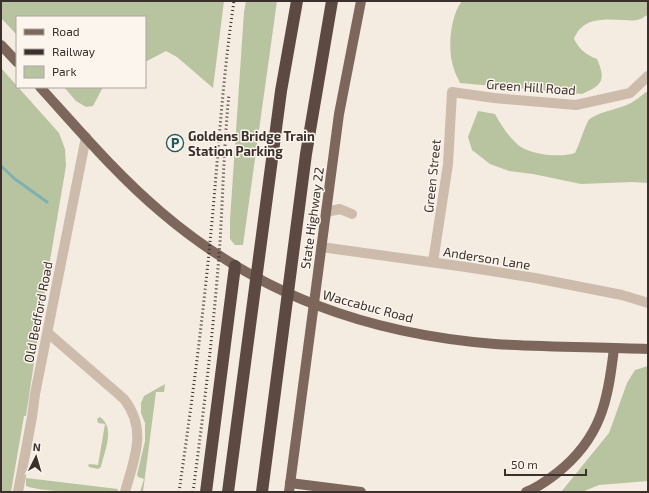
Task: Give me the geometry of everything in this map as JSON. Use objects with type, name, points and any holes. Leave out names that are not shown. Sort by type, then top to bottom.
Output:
[{"type":"highway","points":[[228,492],[280,91],[297,1]]},
{"type":"highway","points":[[262,492],[306,154],[332,1]]},
{"type":"highway","points":[[206,492],[235,266]]},
{"type":"main road","name":"State Highway 22","points":[[289,488],[339,114],[361,1]]},
{"type":"main road","points":[[1,45],[16,61]]},
{"type":"main road","name":"Waccabuc Road","points":[[41,88],[86,138],[140,194],[160,212],[184,231],[235,266],[291,296],[321,308],[374,324],[435,336],[479,342],[527,345],[648,349]]},
{"type":"main road","points":[[526,492],[547,480],[566,466],[592,435],[601,417],[607,397],[614,348]]},
{"type":"main road","points":[[289,488],[361,492]]},
{"type":"street","name":"Green Hill Road","points":[[452,92],[494,98],[576,105],[630,92],[648,76]]},
{"type":"street","name":"Green Street","points":[[433,262],[448,164],[452,92]]},
{"type":"street","name":"Old Bedford Road","points":[[18,492],[35,394],[86,138]]},
{"type":"street","points":[[326,212],[340,209],[352,214]]},
{"type":"street","name":"Anderson Lane","points":[[321,247],[433,262],[535,278],[622,295],[648,303]]},
{"type":"street","points":[[48,333],[120,395],[131,408],[138,426],[138,437],[137,448],[125,492]]},
{"type":"green space","points":[[1,1],[224,1],[213,88],[177,57],[166,51],[146,61],[146,16],[16,16],[16,34],[1,18]]},
{"type":"green space","points":[[246,1],[277,1],[243,245],[235,245],[230,239],[230,220]]},
{"type":"green space","points":[[462,1],[648,1],[648,15],[635,20],[609,19],[594,21],[582,27],[574,39],[583,51],[589,56],[597,59],[602,77],[598,85],[582,94],[460,83],[452,62],[450,44],[452,24],[458,7]]},
{"type":"green space","points":[[1,68],[16,85],[16,88],[19,88],[59,133],[65,149],[66,166],[26,416],[24,416],[11,492],[1,492]]},
{"type":"green space","points":[[65,88],[102,88],[93,106],[86,107],[76,101]]},
{"type":"green space","points":[[648,92],[648,183],[632,182],[581,184],[533,174],[509,171],[490,164],[472,150],[468,137],[478,111],[495,114],[505,130],[522,148],[537,153],[554,155],[575,153],[586,125],[591,118],[631,103]]},
{"type":"green space","points":[[648,366],[648,481],[599,485],[582,492],[561,492],[609,433],[627,383],[635,370]]},
{"type":"green space","points":[[165,384],[164,392],[156,392],[143,492],[140,492],[144,479],[138,477],[137,475],[145,441],[145,423],[141,413],[141,403],[144,396]]},
{"type":"green space","points":[[100,417],[105,422],[107,427],[108,440],[101,467],[98,469],[89,467],[88,465],[98,465],[105,424],[98,423],[97,419]]},
{"type":"green space","points":[[26,478],[118,489],[117,492],[70,492],[45,490],[26,486]]},
{"type":"waterway","points":[[1,166],[15,179],[47,202]]},
{"type":"railway","points":[[179,492],[203,305],[213,212],[223,91],[234,1]]},
{"type":"railway","points":[[193,492],[215,305],[229,94]]},
{"type":"place","name":"Goldens Bridge Train Station Parking","points":[[175,143]]}]
